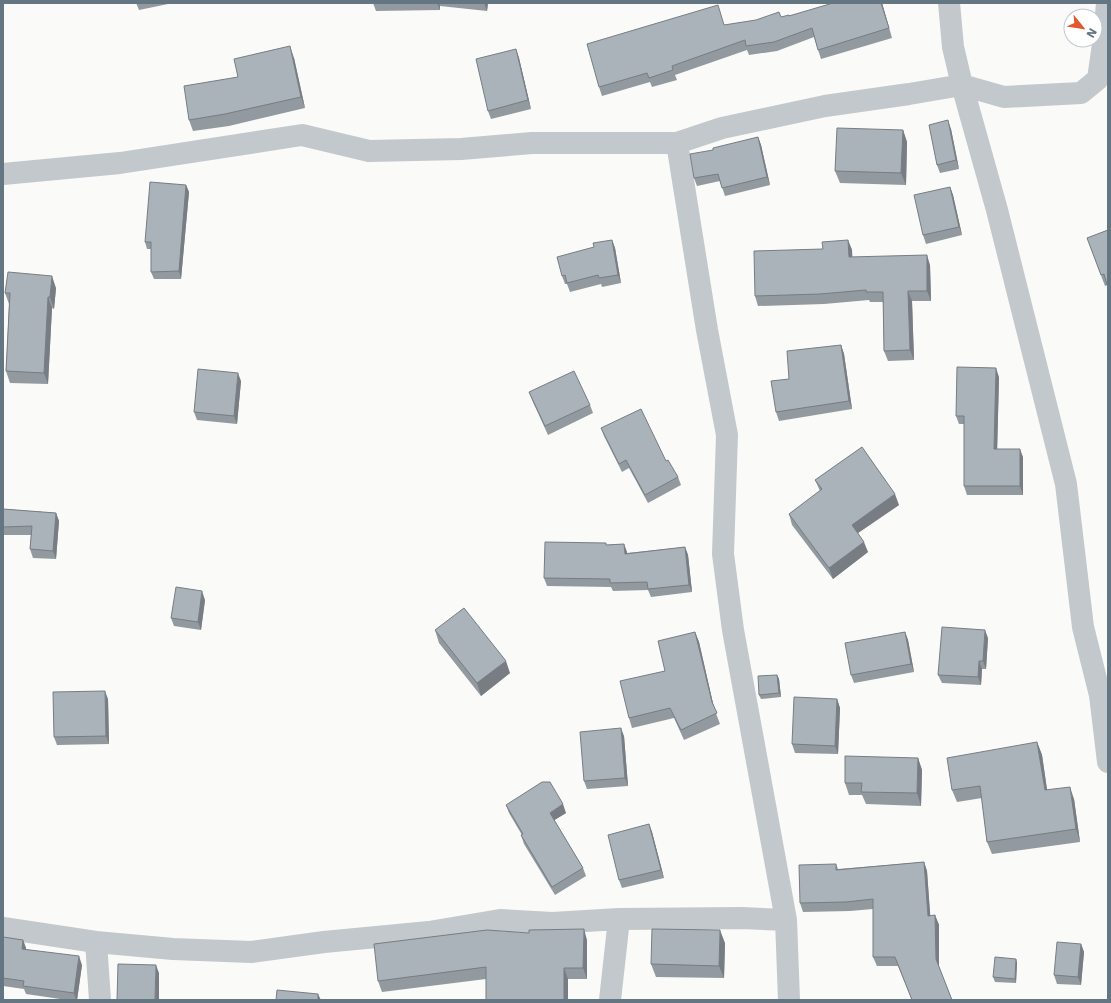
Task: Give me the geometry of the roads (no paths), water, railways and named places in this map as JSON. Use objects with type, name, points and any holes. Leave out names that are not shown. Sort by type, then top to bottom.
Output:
[{"type":"street","points":[[949,3],[953,47],[962,85],[997,210],[1066,484],[1083,627],[1100,695],[1108,762]]},
{"type":"street","points":[[3,174],[120,163],[302,135],[369,150],[461,149],[532,143],[677,143],[722,128],[825,106],[962,85],[1004,97],[1081,93],[1098,79],[1107,3]]},
{"type":"street","points":[[677,143],[707,330],[728,435],[723,554],[732,630],[786,920],[790,1000]]},
{"type":"street","points":[[3,928],[96,942],[173,949],[251,952],[324,942],[429,932],[500,920],[552,923],[619,919],[742,918],[786,920]]},
{"type":"street","points":[[610,1000],[619,919]]},
{"type":"street","points":[[96,942],[100,1000]]}]
